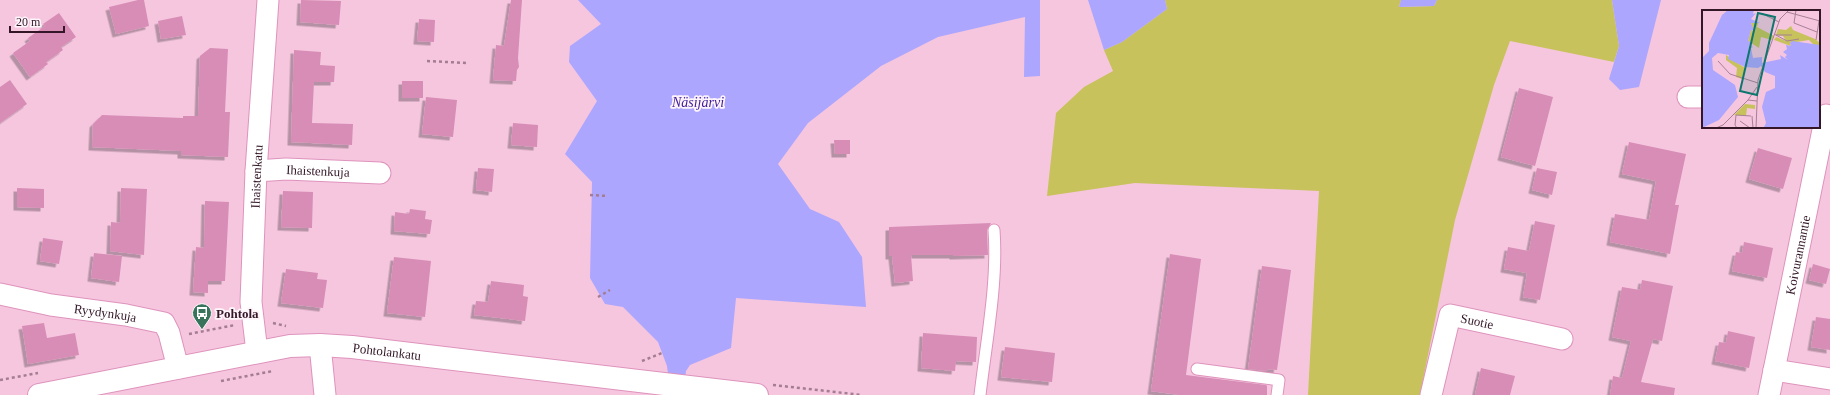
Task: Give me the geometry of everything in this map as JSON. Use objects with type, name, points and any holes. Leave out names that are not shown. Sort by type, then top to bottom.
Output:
[{"type":"main road","name":"Pohtolankatu","points":[[39,395],[290,346],[320,345],[352,347],[598,377],[755,391]]},
{"type":"street","name":"Ihaistenkatu","points":[[257,352],[251,302],[256,171],[268,0]]},
{"type":"street","name":"Koivurannantie","points":[[1769,395],[1825,115]]},
{"type":"street","name":"Ihaistenkuja","points":[[256,171],[286,169],[380,172]]},
{"type":"street","name":"Ryydynkuja","points":[[0,294],[51,305],[126,315],[164,323],[169,333],[178,368]]},
{"type":"street","name":"Suotie","points":[[1431,395],[1450,315],[1562,339]]},
{"type":"street","points":[[320,345],[325,395]]},
{"type":"street","points":[[1774,370],[1830,379]]},
{"type":"lane","points":[[980,395],[994,276],[996,248],[994,230]]},
{"type":"lane","points":[[1197,369],[1279,380],[1277,395]]},
{"type":"path","points":[[427,61],[467,63]]},
{"type":"path","points":[[590,195],[608,196]]},
{"type":"path","points":[[598,298],[610,290]]},
{"type":"path","points":[[636,361],[642,361],[662,352]]},
{"type":"path","points":[[755,391],[862,395]]},
{"type":"shaded area","points":[[1165,0],[1401,0],[1399,7],[1434,6],[1437,0],[1612,0],[1619,46],[1614,62],[1510,41],[1494,85],[1455,220],[1420,395],[1308,395],[1319,191],[1135,183],[1047,196],[1056,113],[1084,87],[1113,71],[1104,50],[1122,42],[1167,9]]},
{"type":"water","name":"Näsijärvi","points":[[578,0],[1040,0],[1040,76],[1024,77],[1025,17],[938,37],[881,66],[808,123],[778,164],[810,209],[839,222],[862,257],[866,307],[736,298],[731,348],[690,365],[686,371],[683,395],[668,374],[667,366],[658,342],[623,307],[605,304],[590,278],[592,182],[565,154],[597,101],[569,62],[570,46],[601,24]]},
{"type":"water","points":[[1088,0],[1165,0],[1167,9],[1122,42],[1104,50]]},
{"type":"water","points":[[1401,0],[1437,0],[1434,6],[1399,7]]},
{"type":"water","points":[[1612,0],[1661,0],[1639,87],[1620,90],[1609,79],[1619,46]]},
{"type":"building","points":[[144,0],[149,26],[116,34],[109,7]]},
{"type":"building","points":[[301,0],[341,1],[339,25],[300,22]]},
{"type":"building","points":[[511,0],[522,0],[518,58],[519,67],[517,70],[516,81],[493,80],[496,45],[504,46]]},
{"type":"building","points":[[59,13],[76,37],[61,47],[63,50],[46,62],[48,64],[30,77],[13,53],[30,41],[28,38],[45,26],[43,24]]},
{"type":"building","points":[[182,16],[186,35],[161,39],[158,21]]},
{"type":"building","points":[[419,19],[435,20],[434,42],[417,41]]},
{"type":"building","points":[[210,48],[228,49],[225,112],[230,112],[228,157],[181,155],[181,151],[92,147],[93,124],[102,115],[183,118],[183,116],[198,116],[200,56]]},
{"type":"building","points":[[294,50],[321,52],[320,65],[335,66],[334,82],[314,82],[312,123],[353,124],[352,145],[291,142]]},
{"type":"building","points":[[10,80],[27,104],[0,123],[0,87]]},
{"type":"building","points":[[402,81],[423,81],[423,98],[402,98]]},
{"type":"building","points":[[1519,88],[1553,97],[1535,166],[1501,157]]},
{"type":"building","points":[[426,97],[457,100],[453,137],[422,134]]},
{"type":"building","points":[[513,123],[538,125],[537,147],[511,145]]},
{"type":"building","points":[[834,140],[850,140],[850,154],[835,154]]},
{"type":"building","points":[[1629,142],[1686,154],[1675,205],[1679,205],[1670,254],[1610,242],[1615,214],[1649,220],[1656,181],[1622,174]]},
{"type":"building","points":[[1758,148],[1792,158],[1783,189],[1749,179]]},
{"type":"building","points":[[478,168],[494,169],[492,192],[476,190]]},
{"type":"building","points":[[1537,168],[1557,172],[1552,195],[1532,190]]},
{"type":"building","points":[[17,188],[44,189],[44,208],[17,207]]},
{"type":"building","points":[[121,188],[147,189],[144,255],[110,251],[111,222],[120,223]]},
{"type":"building","points":[[283,191],[313,192],[312,228],[281,227]]},
{"type":"building","points":[[205,201],[229,202],[225,281],[208,281],[208,293],[193,292],[196,247],[204,248]]},
{"type":"building","points":[[410,209],[426,211],[425,219],[432,220],[430,234],[394,231],[395,212],[409,214]]},
{"type":"building","points":[[1535,221],[1555,225],[1540,300],[1523,297],[1527,273],[1504,269],[1508,247],[1529,251]]},
{"type":"building","points":[[991,223],[987,230],[988,255],[911,255],[913,281],[895,283],[892,256],[889,256],[889,227]]},
{"type":"building","points":[[43,238],[63,241],[59,264],[40,261]]},
{"type":"building","points":[[1744,242],[1773,248],[1767,278],[1732,271],[1736,252],[1742,253]]},
{"type":"building","points":[[94,253],[122,256],[119,282],[91,278]]},
{"type":"building","points":[[1170,254],[1201,259],[1186,375],[1266,385],[1267,395],[1180,395],[1151,391]]},
{"type":"building","points":[[394,257],[431,261],[425,317],[387,313]]},
{"type":"building","points":[[1813,264],[1830,269],[1826,284],[1809,280]]},
{"type":"building","points":[[1262,266],[1291,270],[1277,370],[1268,369],[1268,371],[1248,369]]},
{"type":"building","points":[[286,269],[318,273],[317,279],[327,280],[323,308],[281,303]]},
{"type":"building","points":[[1642,280],[1673,286],[1662,341],[1653,339],[1641,382],[1675,388],[1674,395],[1610,395],[1613,376],[1622,378],[1631,341],[1612,337],[1622,287],[1640,290]]},
{"type":"building","points":[[491,281],[524,285],[523,296],[528,297],[525,321],[474,315],[476,301],[488,302]]},
{"type":"building","points":[[1816,317],[1830,319],[1830,350],[1811,347]]},
{"type":"building","points":[[44,323],[47,338],[75,333],[79,355],[28,364],[22,326]]},
{"type":"building","points":[[1728,331],[1755,337],[1749,368],[1715,361],[1719,342],[1726,343]]},
{"type":"building","points":[[923,333],[977,337],[976,362],[956,361],[955,371],[921,368]]},
{"type":"building","points":[[1005,347],[1055,353],[1052,382],[1001,377]]},
{"type":"building","points":[[1481,368],[1515,376],[1510,395],[1475,395]]},
{"type":"place","name":"Pohtola","points":[[202,330]]}]
